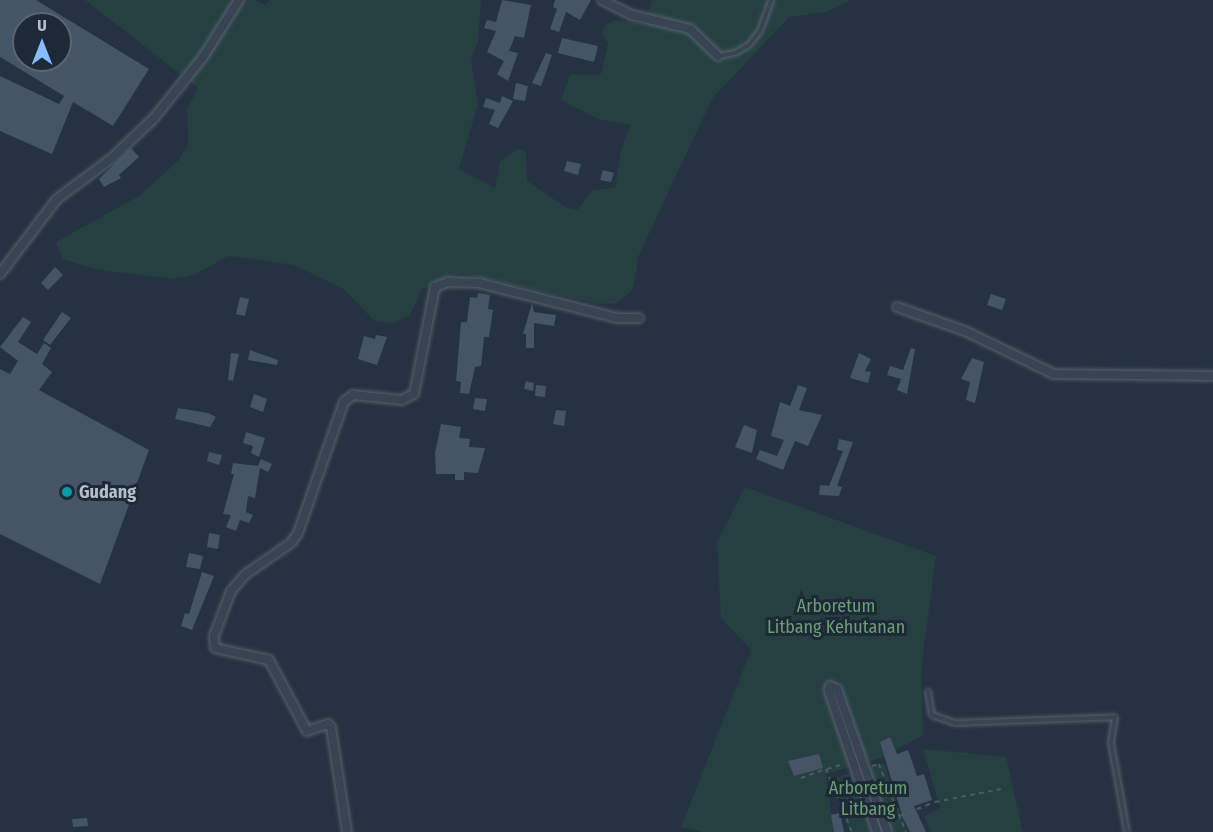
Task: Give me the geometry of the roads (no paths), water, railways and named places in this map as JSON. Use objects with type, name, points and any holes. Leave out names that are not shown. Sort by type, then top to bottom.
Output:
[{"type":"street","points":[[0,274],[57,199],[154,118],[203,57],[239,0]]},
{"type":"street","points":[[602,0],[632,15],[690,29],[718,56]]},
{"type":"street","points":[[347,832],[331,727],[328,724],[307,731],[269,660],[215,648],[214,636],[231,591],[246,574],[291,543],[298,533],[344,402],[353,395],[402,400],[414,394],[435,287],[448,282],[479,283],[617,318],[639,318]]},
{"type":"street","points":[[897,307],[965,330],[1067,376],[1182,373],[1213,376]]},
{"type":"street","points":[[877,832],[829,691],[833,685],[864,765],[886,832]]},
{"type":"street","points":[[854,764],[864,765]]},
{"type":"lane","points":[[718,56],[735,53],[749,45],[760,31],[771,0]]},
{"type":"lane","points":[[928,691],[932,715],[955,723],[1115,717],[1111,742],[1127,832]]},
{"type":"place","name":"Gudang","points":[[67,492]]},
{"type":"park label","name":"Arboretum Litbang Kehutanan","points":[[836,617]]},
{"type":"park label","name":"Arboretum Litbang","points":[[868,799]]}]
